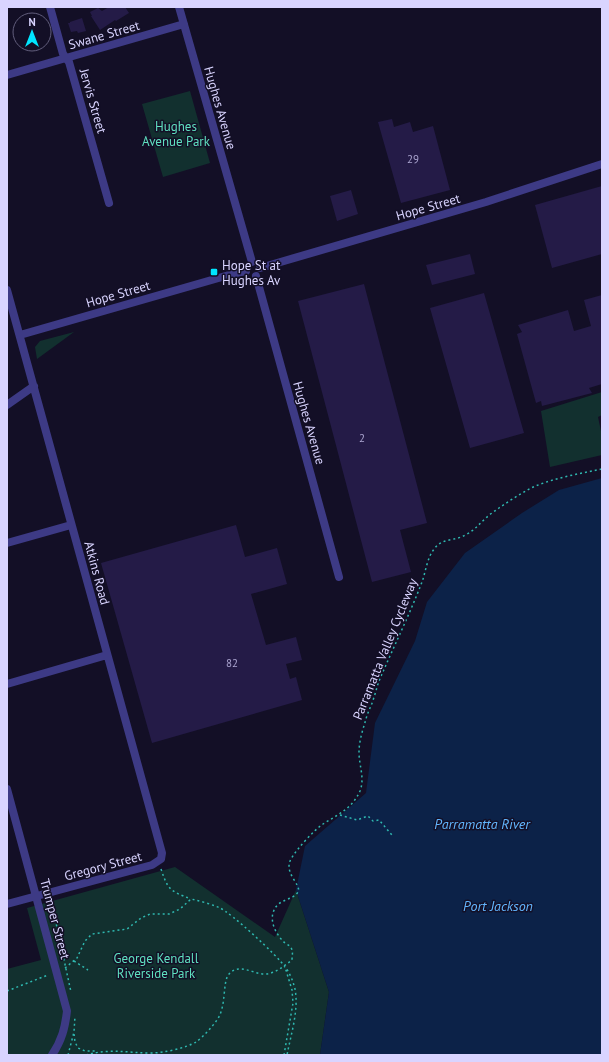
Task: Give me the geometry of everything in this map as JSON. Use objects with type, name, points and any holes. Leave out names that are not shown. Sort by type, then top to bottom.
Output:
[{"type":"street","name":"Jervis Street","points":[[50,7],[63,54],[69,62],[109,202]]},
{"type":"street","name":"Hughes Avenue","points":[[179,7],[252,262]]},
{"type":"street","name":"Swane Street","points":[[7,75],[184,24]]},
{"type":"street","name":"Hope Street","points":[[260,268],[486,202],[602,164]]},
{"type":"street","points":[[252,262],[256,262],[260,268],[260,273],[256,276],[251,276],[246,271],[246,266],[252,262]]},
{"type":"street","name":"Hope Street","points":[[20,335],[246,271]]},
{"type":"street","name":"Hughes Avenue","points":[[256,276],[339,577]]},
{"type":"street","name":"Atkins Road","points":[[7,290],[162,853],[161,859],[158,862]]},
{"type":"street","points":[[7,405],[34,386]]},
{"type":"street","points":[[7,543],[71,525]]},
{"type":"street","points":[[7,684],[107,655]]},
{"type":"street","name":"Trumper Street","points":[[7,788],[67,1011],[64,1030],[52,1055]]},
{"type":"street","name":"Gregory Street","points":[[7,904],[152,865],[158,862]]},
{"type":"path","name":"Parramatta Valley Cycleway","points":[[284,965],[292,960],[292,948],[285,943],[274,928],[272,917],[275,908],[279,903],[299,891],[299,888],[292,878],[289,870],[289,861],[321,825],[340,815],[355,800],[362,783],[359,751],[362,731],[368,709],[374,698],[378,682],[402,632],[422,583],[428,562],[435,548],[442,542],[465,536],[477,528],[486,517],[531,488],[548,482],[602,469]]},
{"type":"path","points":[[340,815],[357,820],[368,816],[373,821],[379,820],[392,834]]},
{"type":"path","points":[[158,862],[165,883],[170,889],[177,894],[220,908],[230,914],[284,965],[292,982],[296,1001],[295,1015],[287,1055]]},
{"type":"path","points":[[7,990],[66,968],[74,961],[82,950],[85,941],[92,934],[127,929],[141,918],[150,914],[169,914],[180,909],[191,899]]},
{"type":"path","points":[[74,961],[88,970]]},
{"type":"path","points":[[74,1032],[75,1042],[78,1048],[85,1051],[97,1052],[119,1050],[153,1053],[180,1048],[195,1042],[217,1020],[223,1009],[228,974],[241,968],[260,974],[267,974],[278,971],[284,965]]},
{"type":"path","points":[[284,965],[292,990],[293,1003],[284,1055]]},
{"type":"path","points":[[86,1055],[97,1052]]},
{"type":"green space","name":"Hughes Avenue Park","points":[[190,91],[210,163],[163,177],[142,104]]},
{"type":"green space","points":[[74,332],[37,359],[35,347],[40,341]]},
{"type":"green space","points":[[602,392],[602,415],[598,417],[602,436],[602,455],[550,467],[541,411]]},
{"type":"green space","name":"George Kendall Riverside Park","points":[[175,867],[275,937],[296,890],[329,992],[320,1055],[7,1055],[7,969],[41,960],[27,908]]},
{"type":"water","name":"Port Jackson","points":[[602,478],[602,1055],[320,1055],[329,992],[296,890],[305,846],[366,793],[375,723],[415,641],[427,602],[465,553],[522,513],[559,490]]},
{"type":"building","points":[[109,7],[125,7],[129,13],[100,30],[90,12],[98,8],[102,11]]},
{"type":"building","points":[[82,18],[86,31],[78,33],[77,31],[71,32],[68,23]]},
{"type":"building","points":[[392,119],[394,127],[410,122],[413,132],[433,126],[450,190],[401,203],[378,122]]},
{"type":"building","points":[[602,186],[602,254],[552,268],[535,205]]},
{"type":"building","points":[[351,190],[358,214],[337,221],[330,196]]},
{"type":"building","points":[[470,254],[475,274],[432,285],[426,265]]},
{"type":"building","points":[[364,284],[427,523],[400,530],[411,572],[372,582],[298,301]]},
{"type":"building","points":[[484,293],[524,433],[470,448],[430,308]]},
{"type":"building","points":[[602,295],[602,384],[589,388],[592,393],[542,406],[541,401],[536,403],[517,334],[522,332],[518,325],[568,310],[574,331],[591,326],[584,300]]},
{"type":"building","points":[[236,525],[245,557],[277,548],[287,584],[251,594],[266,645],[296,637],[302,660],[286,664],[290,679],[296,677],[302,700],[152,743],[101,563]]},
{"type":"place","name":"Hope St at Hughes Av","points":[[214,272]]},
{"type":"water label","name":"Parramatta River","points":[[482,824]]}]
